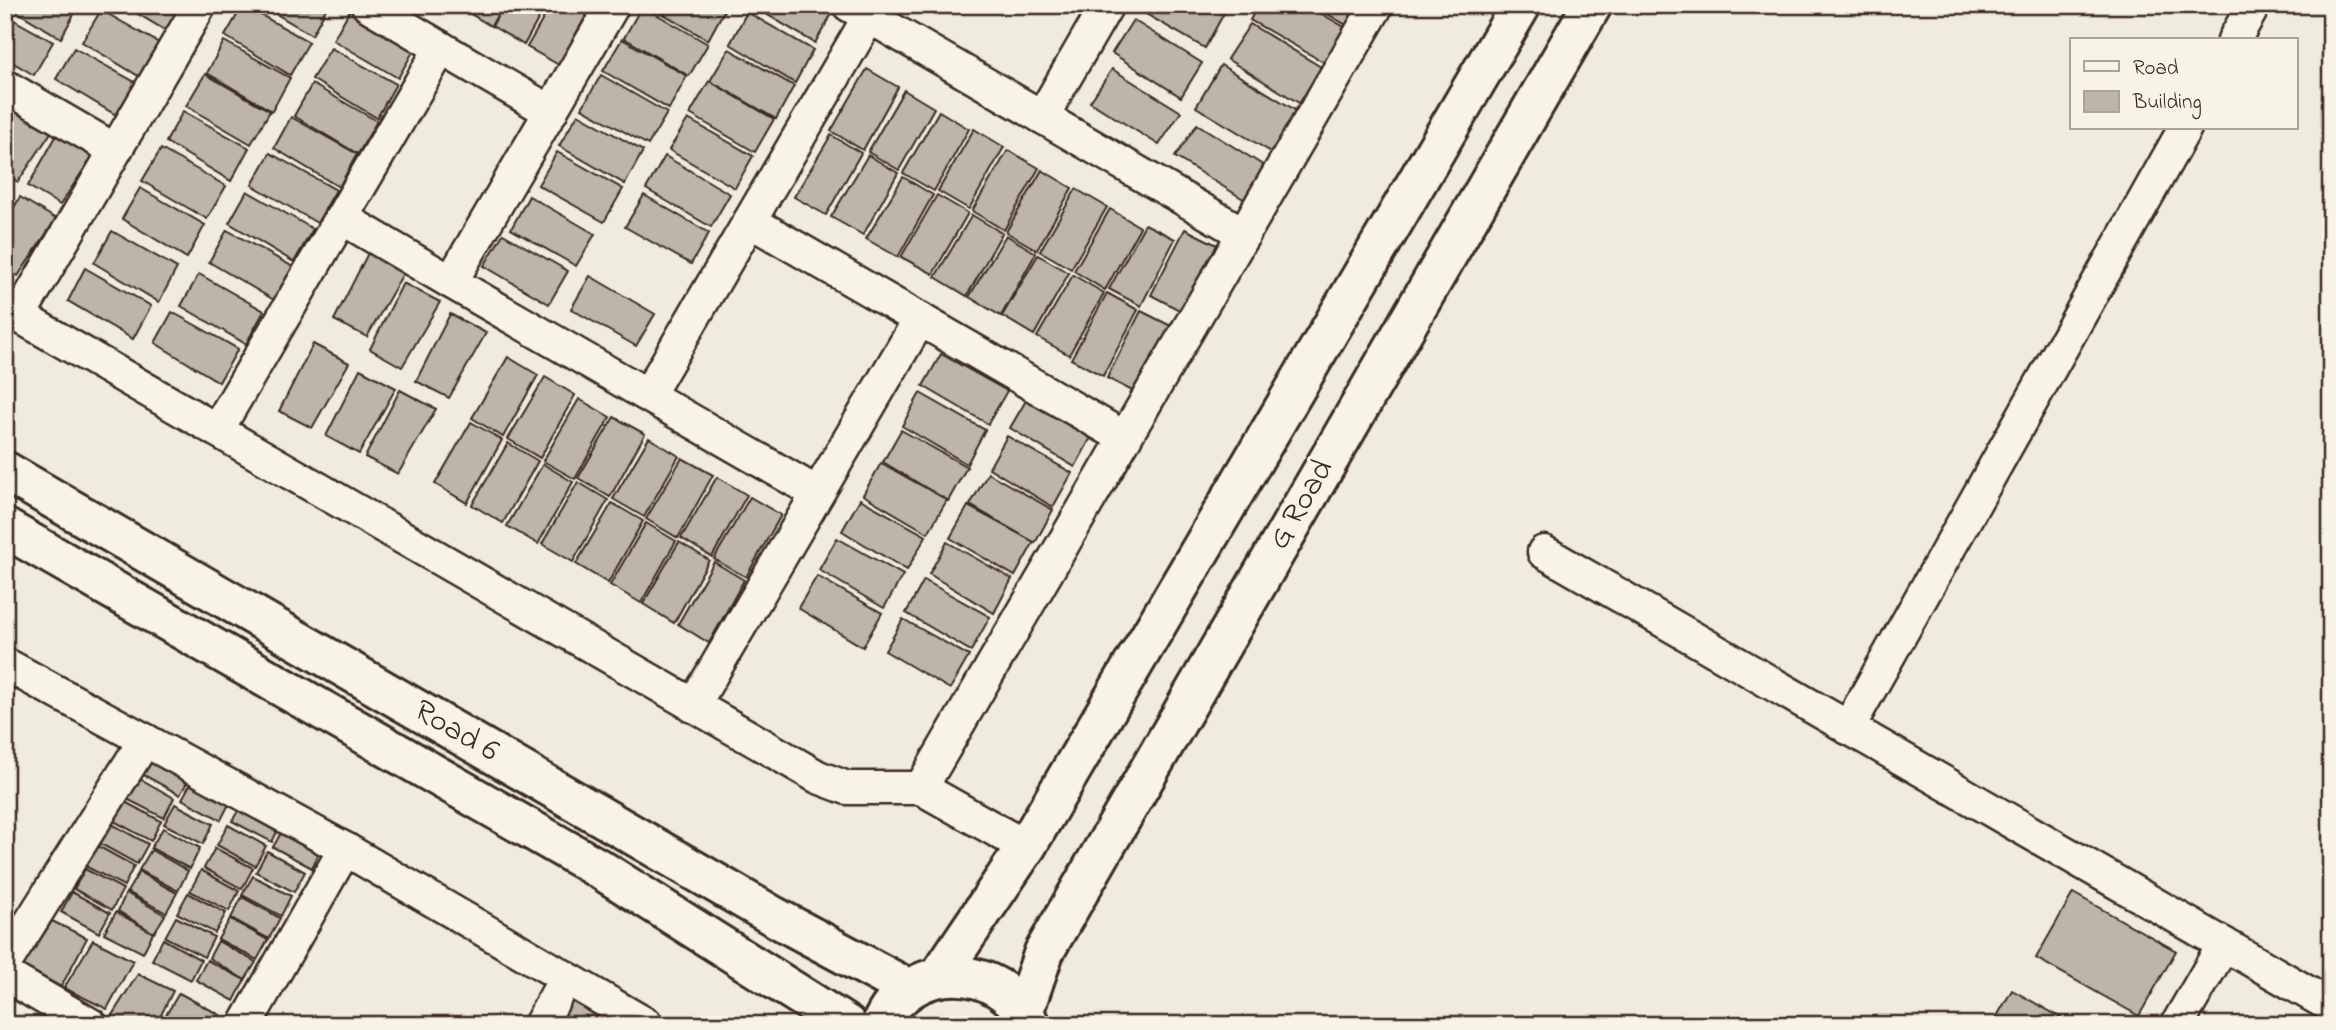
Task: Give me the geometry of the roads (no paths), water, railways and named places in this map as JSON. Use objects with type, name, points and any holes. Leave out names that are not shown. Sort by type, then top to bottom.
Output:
[{"type":"street","points":[[200,5],[115,150],[12,312],[818,777],[847,788],[921,788],[1026,847]]},
{"type":"street","points":[[368,5],[551,112]]},
{"type":"street","points":[[451,282],[613,5]]},
{"type":"street","points":[[1042,117],[1107,5]]},
{"type":"street","points":[[921,788],[1377,5]]},
{"type":"street","name":"G Road","points":[[881,1025],[886,1012],[924,983],[1026,847],[1521,5]]},
{"type":"street","name":"G Road","points":[[1027,1018],[1044,953],[1592,5]]},
{"type":"street","points":[[2235,38],[2254,5]]},
{"type":"street","points":[[648,395],[750,221],[859,11],[1244,234]]},
{"type":"street","points":[[217,430],[441,47]]},
{"type":"street","points":[[5,86],[115,150]]},
{"type":"street","points":[[1848,728],[2184,130]]},
{"type":"street","points":[[342,218],[817,493]]},
{"type":"street","points":[[750,221],[1125,438]]},
{"type":"street","points":[[693,706],[920,319]]},
{"type":"street","name":"Road 6","points":[[5,471],[773,916],[924,983]]},
{"type":"street","name":"Road 6","points":[[5,528],[603,871],[847,1025]]},
{"type":"street","points":[[1544,552],[2331,1006]]},
{"type":"street","points":[[5,664],[345,849],[647,1025]]},
{"type":"street","points":[[5,962],[145,740]]},
{"type":"street","points":[[244,1025],[345,849]]},
{"type":"street","points":[[2177,1025],[2224,944]]},
{"type":"street","points":[[5,975],[91,1025]]},
{"type":"street","points":[[924,983],[971,976],[1001,988],[1027,1018]]},
{"type":"street","points":[[540,1025],[565,979]]}]
